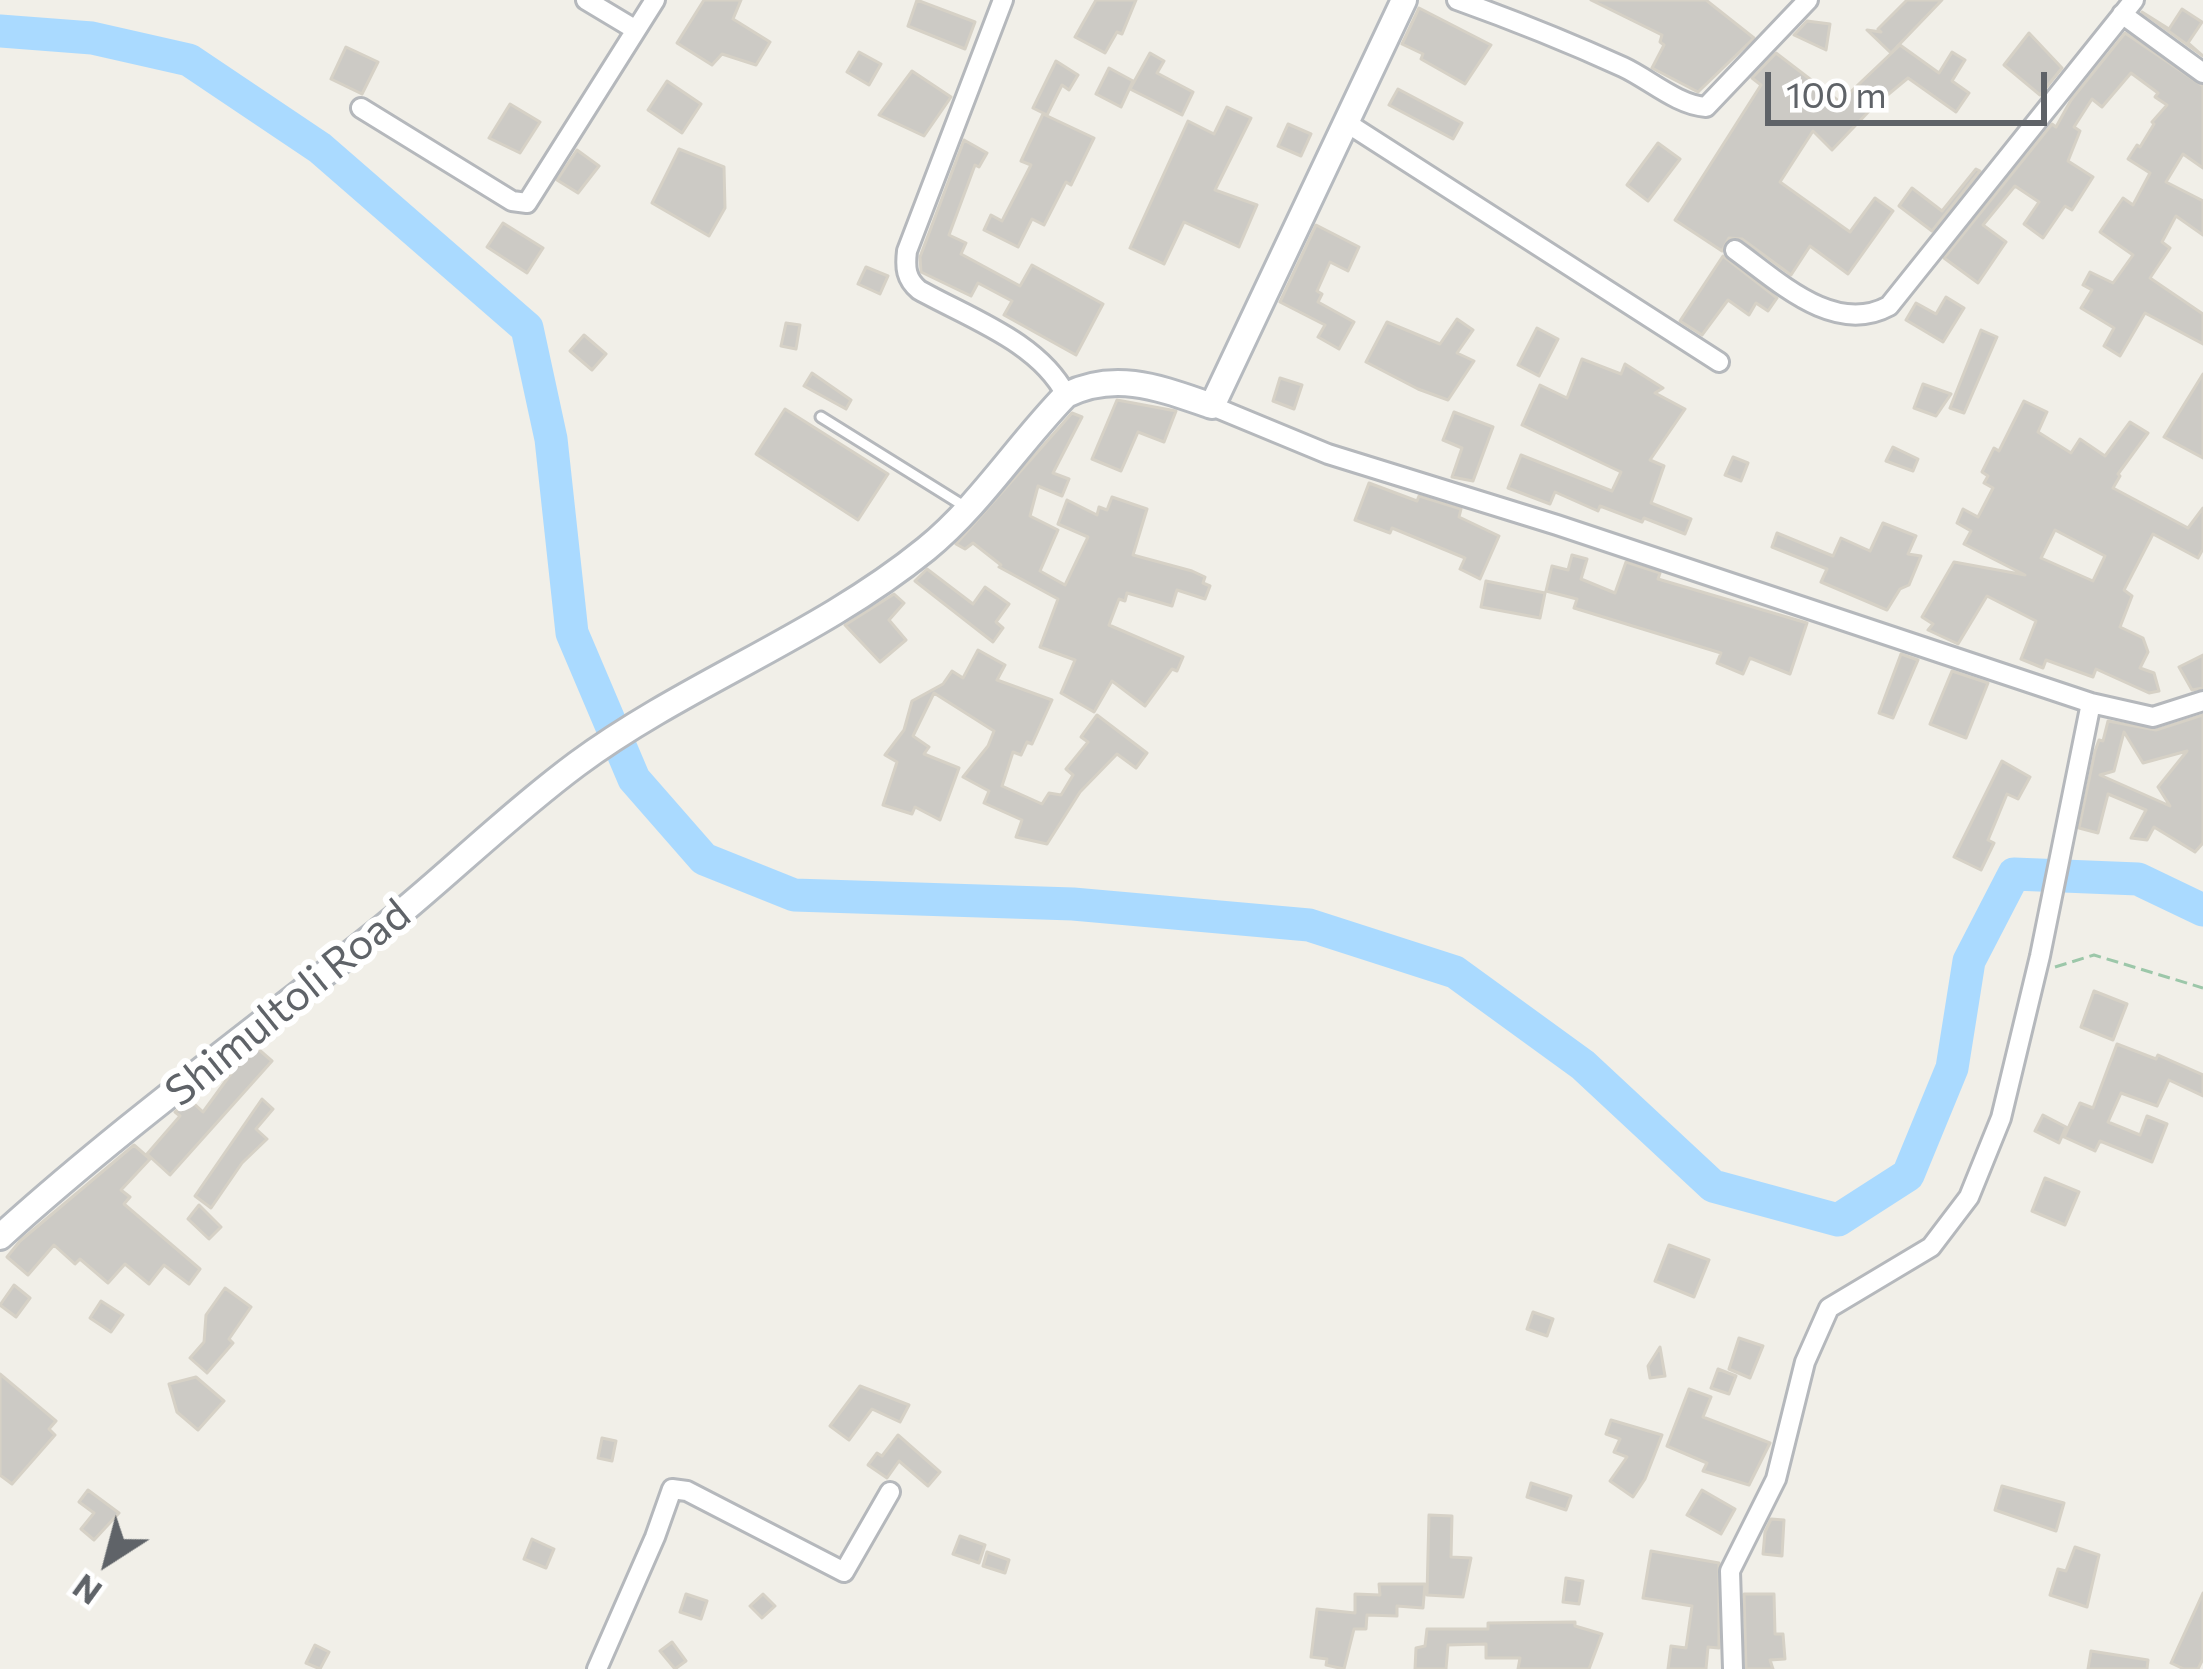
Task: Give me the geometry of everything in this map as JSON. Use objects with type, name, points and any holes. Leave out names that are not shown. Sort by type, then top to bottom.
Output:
[{"type":"street","points":[[586,0],[636,30]]},
{"type":"street","points":[[361,108],[512,201],[527,202],[655,0]]},
{"type":"street","points":[[1003,0],[906,265],[909,281],[919,290],[1040,358],[1066,394],[1128,381],[1212,406],[1328,454],[1557,525],[2091,704],[2153,717],[2203,701]]},
{"type":"street","points":[[1212,406],[1404,0]]},
{"type":"street","points":[[1457,0],[1519,22],[1627,69],[1694,106],[1706,107],[1808,0]]},
{"type":"street","points":[[1735,250],[1799,297],[1851,318],[1869,317],[1889,306],[2128,7],[2203,73]]},
{"type":"street","points":[[1347,123],[1719,362]]},
{"type":"street","name":"Shimultoli Road","points":[[0,1237],[67,1176],[390,922],[574,766],[634,725],[798,635],[925,550],[968,508],[1066,394]]},
{"type":"street","points":[[1733,1669],[1730,1571],[1776,1479],[1805,1362],[1829,1308],[1931,1247],[1969,1197],[2001,1118],[2091,704]]},
{"type":"street","points":[[596,1669],[672,1489],[687,1491],[844,1572],[890,1492]]},
{"type":"lane","points":[[821,417],[968,508]]},
{"type":"path","points":[[2038,964],[2094,955],[2203,988]]},
{"type":"building","points":[[704,0],[741,0],[733,19],[770,42],[756,65],[722,54],[712,65],[677,43]]},
{"type":"building","points":[[917,0],[975,22],[965,49],[908,26]]},
{"type":"building","points":[[1096,0],[1136,0],[1122,34],[1117,32],[1105,53],[1075,37]]},
{"type":"building","points":[[1591,0],[1706,0],[1754,38],[1698,92],[1652,68],[1664,45],[1662,35]]},
{"type":"building","points":[[1907,0],[1942,0],[1891,53],[1867,30],[1881,32],[1878,29]]},
{"type":"building","points":[[1419,8],[1491,45],[1465,84],[1402,44]]},
{"type":"building","points":[[2182,9],[2202,22],[2188,43],[2203,56],[2142,12],[2169,29]]},
{"type":"building","points":[[1807,21],[1830,24],[1826,50],[1794,35]]},
{"type":"building","points":[[2029,33],[2062,68],[2040,95],[2004,65]]},
{"type":"building","points":[[2125,33],[2203,86],[2203,168],[2183,154],[2166,182],[2203,201],[2203,235],[2176,216],[2162,242],[2170,248],[2150,278],[2203,314],[2203,344],[2145,313],[2120,356],[2104,346],[2114,328],[2081,308],[2092,290],[2083,285],[2090,272],[2113,283],[2133,255],[2100,232],[2123,198],[2133,205],[2150,173],[2128,159],[2167,105],[2131,73],[2102,107],[2092,99],[2074,127],[2080,131],[2068,161],[2093,177],[2072,210],[2065,206],[2043,238],[2024,224],[2039,202],[2015,186],[1983,225],[2006,242],[1978,283],[1944,258],[2052,124],[2056,127],[2071,100]]},
{"type":"building","points":[[1900,45],[1939,73],[1952,52],[1965,60],[1952,81],[1969,93],[1956,112],[1908,78],[1832,150],[1813,131],[1780,182],[1850,232],[1875,198],[1893,211],[1848,274],[1810,246],[1791,275],[1742,239],[1729,238],[1722,251],[1675,220],[1761,85],[1752,78],[1776,53],[1840,102]]},
{"type":"building","points":[[346,47],[378,62],[362,94],[331,79]]},
{"type":"building","points":[[859,52],[881,64],[869,85],[847,72]]},
{"type":"building","points":[[1150,53],[1164,61],[1157,73],[1193,92],[1182,115],[1130,89]]},
{"type":"building","points":[[1056,61],[1078,75],[1069,90],[1062,85],[1047,115],[1033,108]]},
{"type":"building","points":[[1109,68],[1133,81],[1121,107],[1096,94]]},
{"type":"building","points":[[912,71],[951,97],[924,136],[879,115]]},
{"type":"building","points":[[667,81],[701,104],[682,133],[648,110]]},
{"type":"building","points":[[1398,89],[1462,123],[1453,139],[1389,105]]},
{"type":"building","points":[[510,104],[540,122],[520,153],[489,138]]},
{"type":"building","points":[[1227,107],[1251,118],[1215,190],[1257,205],[1239,247],[1184,222],[1164,264],[1130,248],[1188,121],[1214,134]]},
{"type":"building","points":[[1043,114],[1094,138],[1044,225],[1032,219],[1018,247],[984,230],[991,215],[1002,221],[1031,165],[1021,161]]},
{"type":"building","points":[[1288,124],[1311,134],[1301,156],[1278,146]]},
{"type":"building","points":[[964,140],[987,153],[979,167],[975,165],[949,235],[966,243],[961,254],[1020,286],[1032,265],[1103,304],[1076,355],[1004,315],[1012,301],[978,283],[971,296],[921,272],[920,257]]},
{"type":"building","points":[[1658,143],[1680,159],[1648,201],[1627,185]]},
{"type":"building","points":[[679,149],[724,167],[725,208],[709,236],[652,203]]},
{"type":"building","points":[[577,150],[599,166],[578,193],[557,180]]},
{"type":"building","points":[[1976,169],[1980,171],[1932,231],[1899,206],[1912,188],[1942,211]]},
{"type":"building","points":[[503,223],[543,248],[527,273],[487,247]]},
{"type":"building","points":[[1316,225],[1359,247],[1348,271],[1330,262],[1317,291],[1322,294],[1318,302],[1354,322],[1339,349],[1318,337],[1325,325],[1280,302]]},
{"type":"building","points":[[1723,256],[1777,298],[1768,311],[1756,303],[1749,315],[1728,300],[1702,335],[1680,321]]},
{"type":"building","points":[[866,267],[888,276],[880,294],[858,284]]},
{"type":"building","points":[[1946,297],[1964,308],[1943,342],[1906,320],[1916,303],[1936,314]]},
{"type":"building","points":[[1457,319],[1473,330],[1457,353],[1474,361],[1448,400],[1366,362],[1387,322],[1440,344]]},
{"type":"building","points":[[786,323],[800,325],[796,349],[781,346]]},
{"type":"building","points":[[1537,328],[1558,339],[1539,376],[1518,365]]},
{"type":"building","points":[[1981,330],[1997,337],[1964,413],[1950,408]]},
{"type":"building","points":[[584,335],[606,354],[592,370],[570,351]]},
{"type":"building","points":[[1582,359],[1621,374],[1625,364],[1663,388],[1655,393],[1685,409],[1650,460],[1664,466],[1651,503],[1691,519],[1685,534],[1600,506],[1598,511],[1555,492],[1550,504],[1508,488],[1521,455],[1612,491],[1621,472],[1522,425],[1540,385],[1567,398]]},
{"type":"building","points":[[812,373],[851,400],[846,409],[804,386]]},
{"type":"building","points":[[2203,374],[2203,458],[2164,437]]},
{"type":"building","points":[[1280,378],[1302,385],[1294,409],[1273,401]]},
{"type":"building","points":[[1923,384],[1951,394],[1936,416],[1914,408]]},
{"type":"building","points":[[1117,400],[1176,411],[1164,442],[1138,432],[1121,471],[1092,459]]},
{"type":"building","points":[[2024,401],[2047,412],[2038,432],[2071,453],[2080,439],[2105,456],[2130,422],[2148,433],[2113,488],[2188,528],[2203,508],[2203,549],[2198,558],[2153,534],[2124,590],[2132,596],[2120,627],[2143,638],[2148,652],[2140,668],[2154,673],[2159,691],[2149,693],[2096,669],[2093,677],[2046,660],[2043,668],[2021,659],[2036,621],[1987,596],[1958,644],[1928,630],[1933,624],[1922,617],[1954,562],[2025,575],[1964,544],[1971,531],[1957,523],[1963,509],[1978,517],[1993,488],[1984,483],[1988,476],[1982,472],[1994,448],[1999,451]],"holes":[[[2055,530],[2105,556],[2093,581],[2041,558]]]},
{"type":"building","points":[[785,409],[888,474],[858,520],[756,454]]},
{"type":"building","points":[[1454,412],[1493,427],[1473,481],[1452,477],[1462,448],[1443,440]]},
{"type":"building","points":[[1072,413],[1082,417],[1053,473],[1069,479],[1062,496],[1038,486],[1030,516],[1058,530],[1040,571],[1065,585],[1088,537],[1058,524],[1067,500],[1097,515],[1099,507],[1107,510],[1112,497],[1147,509],[1133,555],[1192,571],[1205,577],[1203,583],[1210,586],[1205,599],[1177,590],[1172,606],[1127,593],[1125,601],[1119,599],[1109,625],[1183,657],[1177,671],[1172,669],[1145,706],[1112,681],[1094,712],[1061,693],[1075,660],[1040,647],[1058,599],[999,567],[973,543],[965,549],[956,544]]},
{"type":"building","points":[[1893,447],[1918,459],[1913,471],[1886,461]]},
{"type":"building","points":[[1733,457],[1748,463],[1741,481],[1725,475]]},
{"type":"building","points":[[1369,483],[1417,501],[1419,496],[1461,509],[1459,517],[1499,536],[1480,579],[1460,569],[1465,558],[1392,528],[1390,533],[1355,520]]},
{"type":"building","points":[[1883,523],[1916,536],[1908,554],[1921,556],[1909,585],[1900,589],[1887,610],[1821,582],[1827,569],[1772,547],[1777,533],[1833,556],[1841,538],[1870,551]]},
{"type":"building","points":[[1572,555],[1587,559],[1581,579],[1615,593],[1626,562],[1660,573],[1658,579],[1807,623],[1790,674],[1750,658],[1743,674],[1717,663],[1721,653],[1574,608],[1577,599],[1546,591],[1552,566],[1568,570]]},
{"type":"building","points":[[927,569],[973,604],[985,587],[1009,604],[996,622],[1003,628],[993,642],[915,581]]},
{"type":"building","points":[[1486,581],[1545,593],[1540,618],[1481,607]]},
{"type":"building","points":[[894,594],[904,603],[889,620],[906,640],[880,662],[845,625]]},
{"type":"building","points":[[978,650],[1005,665],[997,680],[1052,700],[1032,744],[1027,742],[1021,755],[1013,752],[1002,786],[1042,804],[1049,793],[1061,795],[1073,775],[1066,769],[1088,742],[1081,737],[1097,715],[1147,753],[1136,768],[1117,754],[1080,792],[1047,844],[1016,837],[1022,820],[984,803],[989,791],[963,777],[994,731],[934,693],[913,736],[929,747],[924,754],[959,768],[940,820],[915,807],[912,814],[883,805],[897,762],[885,755],[904,730],[912,701],[943,684],[952,671],[963,678]]},
{"type":"building","points":[[1901,654],[1918,660],[1893,718],[1879,713]]},
{"type":"building","points":[[2203,655],[2203,688],[2192,690],[2179,667]]},
{"type":"building","points":[[1952,671],[1988,683],[1966,738],[1930,724]]},
{"type":"building","points":[[2203,715],[2203,843],[2195,852],[2154,827],[2147,840],[2131,838],[2146,810],[2108,794],[2098,833],[2079,828],[2095,751],[2108,721],[2156,730]],"holes":[[[2124,732],[2143,763],[2187,751],[2158,787],[2170,806],[2100,775],[2114,771]]]},
{"type":"building","points":[[2002,761],[2030,777],[2018,799],[2007,794],[1981,870],[1954,857]]},
{"type":"building","points":[[2094,991],[2127,1004],[2113,1040],[2081,1027]]},
{"type":"building","points":[[2117,1044],[2203,1075],[2203,1096],[2169,1080],[2157,1106],[2121,1093],[2108,1122],[2140,1135],[2147,1116],[2167,1124],[2152,1162],[2100,1141],[2095,1151],[2064,1137],[2080,1103],[2093,1108]]},
{"type":"building","points":[[257,1048],[272,1061],[170,1175],[147,1154],[180,1116],[175,1112],[190,1100],[203,1112],[241,1060]]},
{"type":"building","points":[[262,1099],[273,1109],[256,1129],[267,1139],[242,1163],[211,1208],[195,1196]]},
{"type":"building","points":[[2043,1115],[2066,1127],[2059,1143],[2035,1131]]},
{"type":"building","points":[[134,1145],[150,1159],[121,1190],[130,1197],[124,1204],[200,1269],[189,1284],[164,1265],[149,1284],[125,1264],[108,1283],[54,1245],[28,1275],[7,1257],[20,1241]]},
{"type":"building","points":[[2045,1178],[2079,1192],[2065,1225],[2032,1211]]},
{"type":"building","points":[[199,1205],[221,1227],[209,1239],[188,1219]]},
{"type":"building","points":[[1669,1245],[1709,1260],[1694,1297],[1655,1281]]},
{"type":"building","points":[[14,1285],[30,1298],[16,1317],[0,1305]]},
{"type":"building","points":[[225,1288],[251,1307],[229,1339],[233,1343],[207,1373],[190,1358],[204,1342],[206,1315]]},
{"type":"building","points":[[101,1301],[123,1315],[111,1332],[90,1318]]},
{"type":"building","points":[[1533,1312],[1553,1319],[1547,1336],[1527,1329]]},
{"type":"building","points":[[1739,1338],[1763,1346],[1750,1378],[1729,1369]]},
{"type":"building","points":[[1660,1347],[1665,1376],[1650,1378],[1648,1366]]},
{"type":"building","points":[[1718,1369],[1736,1376],[1729,1394],[1711,1388]]},
{"type":"building","points":[[0,1374],[56,1421],[49,1429],[55,1435],[12,1484],[0,1475]]},
{"type":"building","points":[[196,1377],[224,1401],[198,1430],[177,1412],[169,1384]]},
{"type":"building","points":[[860,1386],[909,1405],[900,1422],[872,1409],[849,1440],[830,1426]]},
{"type":"building","points":[[1689,1389],[1711,1397],[1703,1417],[1770,1443],[1749,1485],[1703,1471],[1707,1463],[1667,1446]]},
{"type":"building","points":[[1611,1420],[1662,1435],[1633,1497],[1610,1481],[1627,1457],[1614,1452],[1620,1439],[1606,1434]]},
{"type":"building","points":[[898,1435],[940,1472],[928,1486],[899,1461],[887,1478],[868,1465]]},
{"type":"building","points":[[602,1438],[616,1441],[612,1461],[598,1458]]},
{"type":"building","points":[[1531,1483],[1571,1496],[1566,1510],[1527,1497]]},
{"type":"building","points":[[2002,1486],[2064,1503],[2056,1531],[1995,1510]]},
{"type":"building","points":[[88,1490],[119,1513],[94,1540],[81,1529],[94,1513],[79,1502]]},
{"type":"building","points":[[1702,1490],[1735,1509],[1721,1534],[1687,1515]]},
{"type":"building","points":[[1429,1515],[1452,1516],[1451,1557],[1471,1558],[1463,1597],[1427,1595]]},
{"type":"building","points":[[1771,1519],[1784,1520],[1782,1556],[1763,1554]]},
{"type":"building","points":[[960,1536],[985,1545],[979,1563],[953,1554]]},
{"type":"building","points":[[532,1539],[554,1549],[546,1568],[524,1559]]},
{"type":"building","points":[[2075,1547],[2099,1555],[2087,1607],[2050,1595],[2058,1569],[2066,1571]]},
{"type":"building","points":[[1651,1551],[1719,1563],[1719,1648],[1708,1647],[1706,1669],[1668,1669],[1671,1646],[1686,1648],[1692,1606],[1643,1598]]},
{"type":"building","points":[[987,1552],[1009,1560],[1005,1573],[983,1566]]},
{"type":"building","points":[[1566,1578],[1583,1581],[1579,1604],[1563,1602]]},
{"type":"building","points":[[1379,1584],[1425,1584],[1423,1608],[1397,1606],[1397,1616],[1367,1615],[1366,1629],[1354,1629],[1344,1669],[1311,1657],[1317,1609],[1355,1613],[1355,1594],[1380,1595]]},
{"type":"building","points":[[2203,1593],[2203,1659],[2198,1669],[2184,1669],[2171,1663]]},
{"type":"building","points":[[686,1594],[707,1601],[701,1619],[680,1612]]},
{"type":"building","points":[[763,1594],[775,1606],[762,1618],[750,1606]]},
{"type":"building","points":[[1744,1594],[1774,1594],[1775,1634],[1783,1634],[1785,1659],[1770,1660],[1773,1669],[1746,1669]]},
{"type":"building","points":[[1575,1622],[1575,1626],[1602,1634],[1589,1669],[1518,1669],[1520,1658],[1486,1658],[1486,1644],[1448,1645],[1446,1669],[1415,1669],[1416,1648],[1425,1646],[1427,1629]]},
{"type":"building","points":[[672,1642],[686,1661],[675,1669],[660,1651]]},
{"type":"building","points":[[315,1645],[329,1652],[320,1669],[306,1663]]},
{"type":"building","points":[[2091,1651],[2148,1660],[2147,1669],[2088,1669]]},
{"type":"waterway","points":[[0,31],[92,38],[189,60],[320,148],[527,328],[551,439],[572,633],[634,779],[704,859],[794,895],[1073,904],[1309,925],[1455,972],[1583,1065],[1713,1186],[1838,1220],[1908,1175],[1952,1068],[1969,961],[2014,874],[2138,879],[2203,910]]}]
